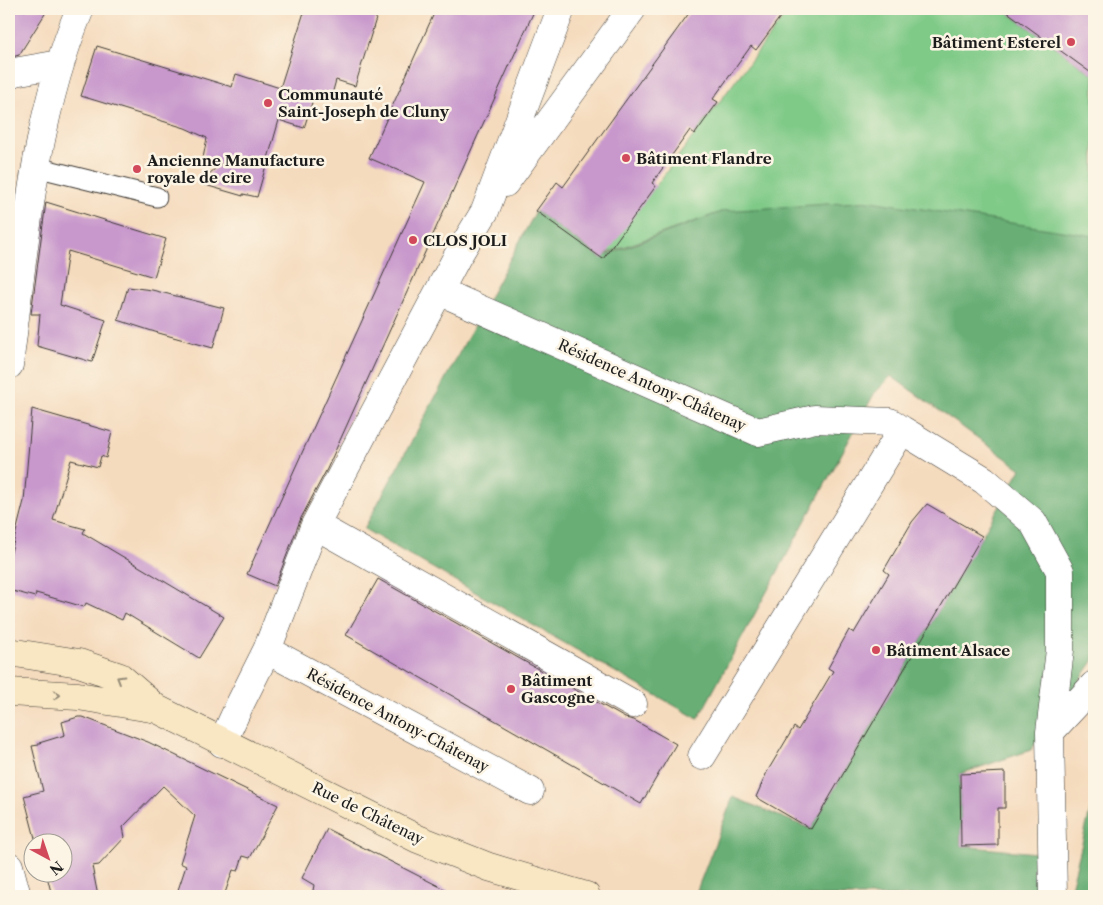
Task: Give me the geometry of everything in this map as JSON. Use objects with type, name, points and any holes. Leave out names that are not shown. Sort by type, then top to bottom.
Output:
[{"type":"main road","name":"Rue de Châtenay","points":[[9,652],[79,663],[120,677],[158,710],[418,838],[452,853],[525,879],[586,896]]},
{"type":"main road","name":"Rue de Châtenay","points":[[9,692],[78,696],[158,710]]},
{"type":"street","points":[[9,365],[36,167],[60,64],[80,9]]},
{"type":"street","points":[[485,211],[561,9]]},
{"type":"street","points":[[222,743],[266,650],[315,524],[457,257],[485,211],[632,9]]},
{"type":"street","points":[[9,75],[14,72],[60,64]]},
{"type":"street","name":"Résidence Antony-Châtenay","points":[[439,291],[758,432],[815,418],[890,422],[984,480],[1033,522],[1060,571],[1060,650],[1050,732],[1053,896]]},
{"type":"street","points":[[702,756],[902,430]]},
{"type":"street","points":[[315,524],[633,704]]},
{"type":"street","name":"Résidence Antony-Châtenay","points":[[266,650],[530,791]]},
{"type":"street","points":[[1050,732],[1094,685]]},
{"type":"street","points":[[9,866],[17,896]]},
{"type":"lane","points":[[36,167],[157,198]]},
{"type":"green space","points":[[790,9],[1003,9],[1094,75],[1094,237],[724,211],[604,254]]},
{"type":"green space","points":[[871,201],[1094,236],[1094,660],[1031,750],[960,774],[961,846],[1047,854],[1049,896],[717,896],[697,890],[733,797],[811,829],[1021,469],[891,376],[874,394],[698,719],[364,529],[536,211],[600,257],[724,211]]},
{"type":"green space","points":[[1094,795],[1094,894],[1069,896]]},
{"type":"building","points":[[9,9],[48,9],[19,55],[9,58]]},
{"type":"building","name":"Communauté Saint-Joseph de Cluny","points":[[305,9],[379,9],[355,86],[336,80],[331,98],[315,93],[304,128],[279,120],[257,197],[243,194],[243,196],[198,183],[221,164],[203,158],[207,138],[185,128],[81,96],[97,46],[232,87],[236,74],[280,88]]},
{"type":"building","points":[[436,9],[535,9],[327,469],[301,518],[275,586],[247,574],[425,182],[369,158]]},
{"type":"building","name":"Bâtiment Flandre","points":[[692,9],[786,9],[756,50],[751,46],[713,99],[718,102],[695,134],[690,130],[652,183],[656,186],[603,259],[536,211],[557,182],[563,187]]},
{"type":"building","name":"Bâtiment Esterel","points":[[1003,9],[1094,9],[1094,75]]},
{"type":"building","points":[[9,191],[16,193],[9,242]]},
{"type":"building","points":[[46,202],[166,239],[154,277],[68,251],[60,305],[106,320],[92,362],[37,346],[40,314],[31,314]]},
{"type":"building","points":[[128,287],[152,290],[224,308],[213,348],[118,320]]},
{"type":"building","points":[[32,409],[112,432],[106,458],[101,456],[98,467],[71,460],[53,520],[85,529],[83,533],[224,617],[199,658],[125,613],[122,620],[86,603],[84,607],[36,593],[35,597],[9,590],[9,560],[24,501]]},
{"type":"building","name":"Bâtiment Alsace","points":[[927,504],[982,536],[811,829],[756,797],[767,772],[794,727],[798,730],[833,671],[828,668],[849,630],[854,633],[889,574],[884,570],[912,522]]},
{"type":"building","name":"Bâtiment Gascogne","points":[[378,579],[625,718],[634,720],[676,744],[641,804],[346,635]]},
{"type":"building","points":[[83,717],[148,742],[278,805],[250,858],[243,856],[238,871],[233,870],[224,896],[176,896],[186,866],[180,863],[195,816],[163,786],[123,827],[125,837],[99,865],[92,866],[98,896],[52,896],[48,882],[72,882],[72,832],[33,832],[24,796],[43,791],[32,746],[65,735],[62,722]]},
{"type":"building","points":[[1005,772],[1005,808],[998,808],[998,845],[961,846],[960,774]]},
{"type":"building","points":[[327,829],[458,896],[312,896],[314,885],[302,878]]},
{"type":"place","name":"Bâtiment Esterel","points":[[1071,42]]},
{"type":"place","name":"Communauté Saint-Joseph de Cluny","points":[[268,103]]},
{"type":"place","name":"Bâtiment Flandre","points":[[626,158]]},
{"type":"place","name":"Ancienne Manufacture royale de cire","points":[[137,169]]},
{"type":"place","name":"CLOS JOLI","points":[[413,240]]},
{"type":"place","name":"Bâtiment Alsace","points":[[876,650]]},
{"type":"place","name":"Bâtiment Gascogne","points":[[511,689]]}]
